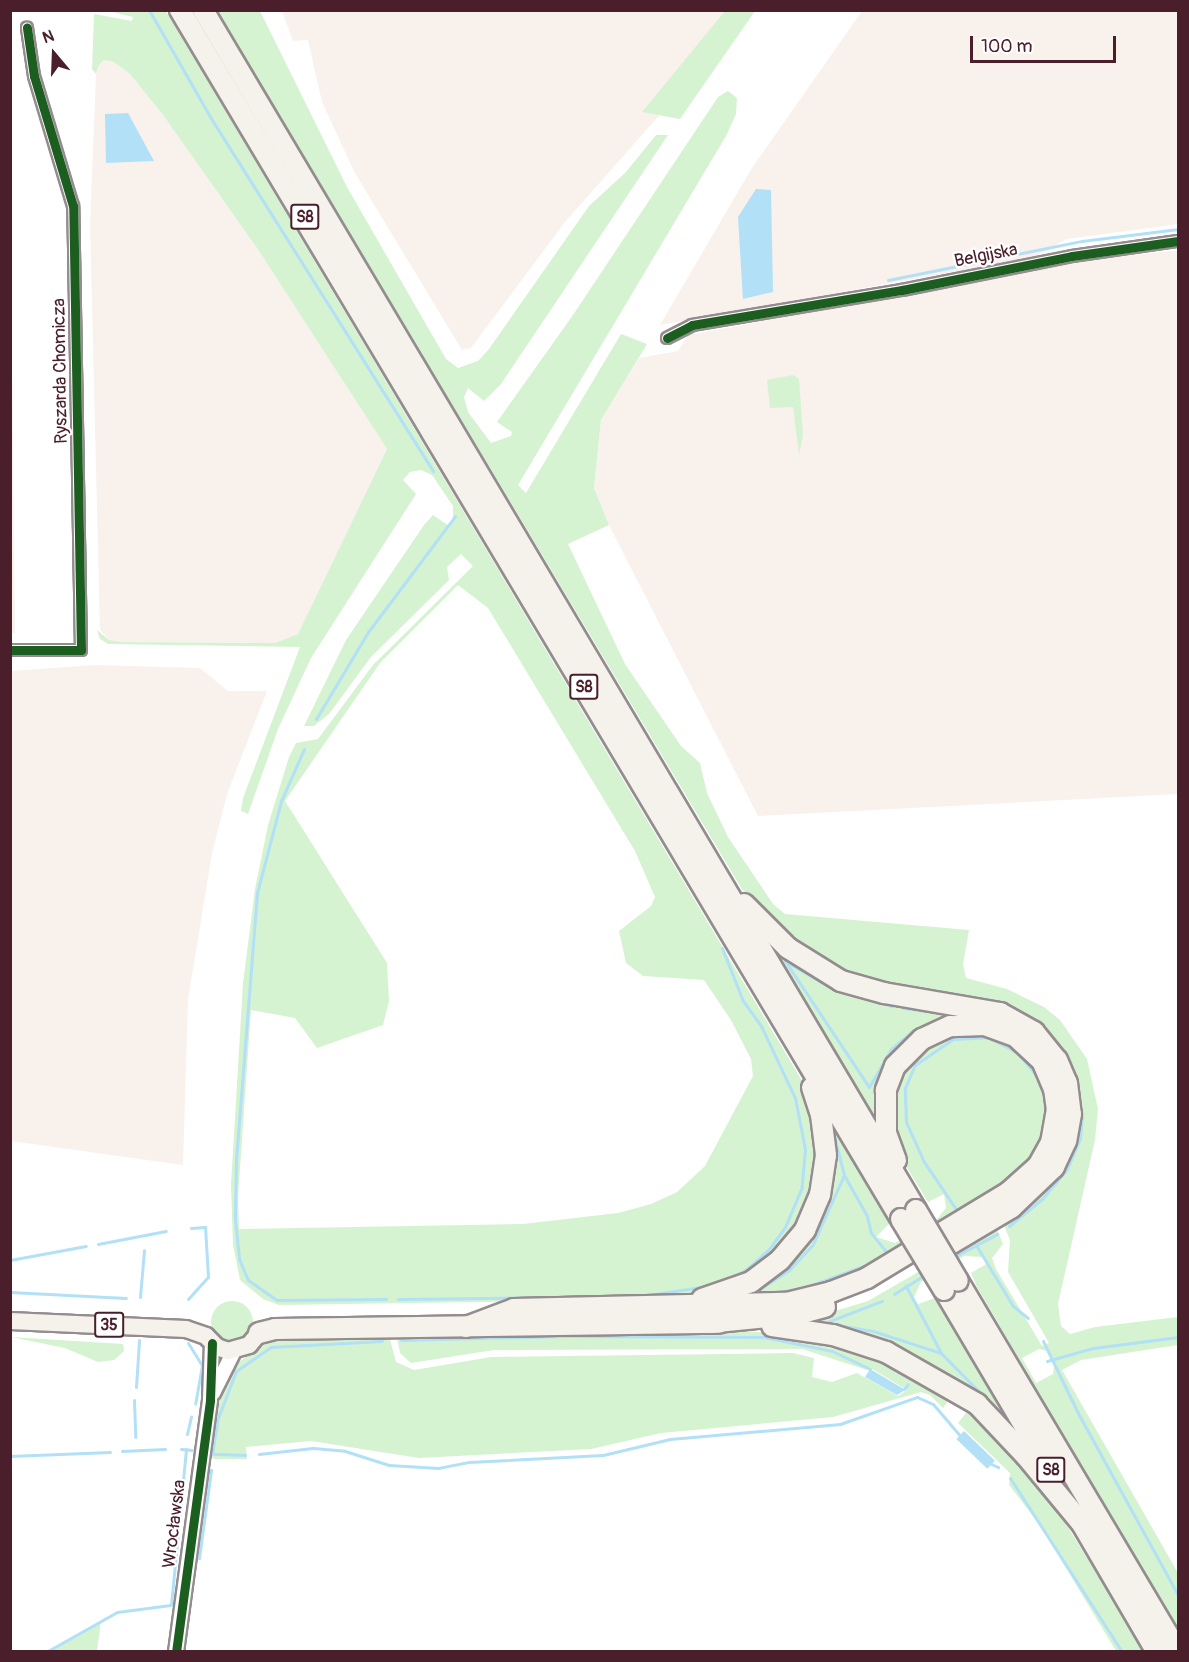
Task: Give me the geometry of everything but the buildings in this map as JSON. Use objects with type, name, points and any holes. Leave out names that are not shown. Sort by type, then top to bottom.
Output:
[{"type":"highway","name":"S8","points":[[180,10],[739,950],[908,1214]]},
{"type":"highway","name":"S8","points":[[203,10],[710,862],[908,1214],[1178,1652]]},
{"type":"highway","points":[[258,1333],[275,1329],[706,1323],[798,1314],[840,1303],[881,1285],[1011,1208],[1036,1188],[1062,1153],[1071,1114],[1062,1069],[1034,1032],[984,1008],[860,988],[824,972],[770,932],[710,862]]},
{"type":"highway","points":[[648,1306],[708,1298],[750,1282],[794,1246],[820,1195],[825,1135],[815,1095],[753,984],[739,950]]},
{"type":"highway","points":[[466,1327],[514,1309],[764,1305],[831,1292],[890,1265],[1009,1192],[1046,1154],[1057,1110],[1047,1071],[1034,1052],[1015,1036],[985,1025],[950,1026],[922,1039],[895,1066],[886,1090],[886,1133],[908,1214]]},
{"type":"highway","name":"S8","points":[[951,1286],[1084,1526],[1157,1652]]},
{"type":"highway","points":[[706,1323],[815,1331],[851,1339],[909,1363],[977,1404],[1026,1456],[1084,1526]]},
{"type":"main road","name":"35","points":[[10,1321],[186,1329],[206,1336],[212,1343],[234,1351]]},
{"type":"main road","points":[[234,1351],[249,1346],[258,1333]]},
{"type":"street","name":"Ryszarda Chomicza","points":[[10,650],[81,650],[73,206],[39,94],[27,28]]},
{"type":"street","name":"Belgijska","points":[[667,339],[692,325],[800,308],[1072,256],[1179,241]]},
{"type":"street","points":[[210,1400],[212,1343]]},
{"type":"street","points":[[210,1400],[234,1351]]},
{"type":"street","name":"Wrocławska","points":[[176,1652],[210,1400]]},
{"type":"shaded area","points":[[282,11],[747,11],[725,41],[565,222],[471,348],[462,350],[355,173],[322,102],[308,40],[293,41]]},
{"type":"shaded area","points":[[862,11],[1178,11],[1178,224],[1067,239],[1034,257],[660,325],[752,168]]},
{"type":"shaded area","points":[[105,60],[114,62],[130,74],[163,115],[259,251],[387,449],[298,634],[275,643],[121,642],[109,640],[100,630],[90,224],[96,74],[97,66]]},
{"type":"shaded area","points":[[10,179],[15,633],[10,633]]},
{"type":"shaded area","points":[[1178,250],[1178,794],[758,816],[609,525],[594,488],[601,420],[639,358],[678,351],[688,335],[1092,260]]},
{"type":"shaded area","points":[[95,665],[200,668],[228,691],[267,691],[227,794],[212,853],[188,999],[183,1165],[11,1141],[11,671]]},
{"type":"green space","points":[[108,11],[166,11],[801,1079],[818,1138],[815,1182],[795,1231],[758,1268],[695,1295],[541,1301],[279,1305],[263,1299],[240,1280],[233,1245],[231,1185],[243,983],[255,889],[268,825],[289,757],[296,743],[318,739],[373,665],[473,566],[461,554],[447,567],[449,580],[371,657],[329,714],[314,726],[304,726],[346,640],[424,525],[433,515],[449,526],[453,519],[453,506],[432,475],[421,470],[410,472],[403,480],[416,494],[311,658],[278,729],[248,814],[241,811],[243,798],[300,647],[108,644],[100,639],[97,630],[109,640],[121,642],[275,643],[298,634],[387,449],[259,251],[163,115],[130,74],[114,62],[104,60],[98,66],[96,74],[92,69],[94,14],[132,21],[133,17]],"holes":[[[458,585],[488,608],[635,851],[655,897],[651,906],[619,931],[626,963],[643,976],[704,980],[731,1020],[751,1059],[753,1076],[705,1166],[677,1192],[651,1204],[618,1213],[523,1224],[239,1229],[238,1197],[251,1010],[295,1018],[317,1048],[383,1025],[389,1001],[387,963],[285,801],[380,663]]]},
{"type":"green space","points":[[217,11],[260,11],[347,187],[446,359],[458,368],[478,361],[489,349],[589,206],[626,172],[656,135],[668,135],[501,384],[484,401],[468,388],[464,397],[468,412],[491,443],[511,436],[512,432],[497,422],[573,315],[718,97],[728,91],[737,98],[736,114],[726,136],[518,485],[526,493],[621,334],[647,344],[601,420],[594,488],[609,525],[568,544],[625,664],[681,746],[700,763],[707,793],[728,837],[773,904],[785,914],[969,930],[963,964],[966,978],[1007,989],[1044,1007],[1060,1020],[1087,1059],[1098,1109],[1095,1140],[1058,1304],[1061,1326],[1070,1334],[1095,1327],[1178,1317],[1178,1345],[1081,1360],[1062,1370],[1178,1573],[1178,1631],[977,1287],[971,1273],[988,1263],[982,1257],[964,1256],[921,1282],[914,1297],[918,1304],[935,1298],[1019,1437],[994,1412],[799,1322],[868,1301],[996,1227],[1003,1244],[992,1258],[996,1269],[1042,1346],[1049,1343],[1008,1272],[1010,1240],[1003,1223],[1043,1193],[1061,1172],[1074,1147],[1063,1053],[820,963],[749,901]],"holes":[[[1039,1349],[1047,1351],[1054,1365],[1053,1374],[1036,1383],[1022,1358]]]},
{"type":"green space","points":[[725,11],[755,11],[680,119],[642,112]]},
{"type":"green space","points":[[793,375],[799,379],[803,435],[799,455],[793,407],[770,408],[767,380]]},
{"type":"green space","points":[[774,947],[807,971],[851,992],[897,1003],[976,1014],[1004,1022],[1029,1037],[1052,1062],[1061,1082],[1066,1108],[1059,1148],[1038,1180],[996,1212],[877,1282],[801,1309],[759,1314],[274,1322],[750,1312],[795,1307],[851,1291],[886,1273],[1013,1197],[1042,1173],[1058,1144],[1064,1110],[1057,1078],[1036,1045],[1019,1032],[987,1019],[960,1018],[928,1028],[901,1048],[889,1066],[878,1091],[875,1120]]},
{"type":"green space","points":[[990,1033],[1027,1054],[1049,1091],[1048,1133],[1023,1173],[867,1270],[796,1295],[735,1296],[806,1238],[828,1116],[890,1223],[876,1237],[895,1243],[938,1218],[946,1208],[944,1194],[928,1202],[904,1163],[893,1135],[895,1084],[913,1055],[948,1034]]},
{"type":"green space","points":[[232,1301],[247,1307],[253,1322],[247,1337],[232,1343],[217,1337],[211,1322],[217,1307]]},
{"type":"green space","points":[[734,1330],[816,1337],[863,1350],[911,1370],[965,1404],[999,1433],[1044,1488],[1144,1651],[1116,1651],[1040,1525],[1009,1485],[1010,1473],[958,1423],[969,1409],[952,1396],[943,1408],[930,1395],[921,1392],[833,1417],[661,1433],[591,1449],[419,1458],[311,1441],[246,1447],[247,1459],[215,1459],[207,1455],[215,1412],[231,1367],[273,1339],[389,1336],[396,1362],[414,1370],[491,1357],[793,1353],[814,1358],[812,1377],[832,1382],[857,1373],[898,1396],[907,1390],[869,1367],[867,1370],[802,1349],[494,1350],[411,1363],[400,1353],[397,1338],[403,1334]]},
{"type":"green space","points":[[11,1337],[123,1344],[124,1351],[114,1360],[98,1362],[65,1348]]},
{"type":"green space","points":[[101,1621],[97,1651],[51,1651]]},
{"type":"water","points":[[128,113],[154,161],[106,163],[105,114]]},
{"type":"water","points":[[756,189],[771,190],[773,292],[743,299],[738,217]]},
{"type":"water","points":[[870,1369],[905,1390],[897,1395],[865,1377]]},
{"type":"water","points":[[964,1431],[995,1461],[987,1469],[956,1439]]},
{"type":"waterway","points":[[149,10],[212,120],[433,471]]},
{"type":"waterway","points":[[888,280],[1082,241],[1178,229]]},
{"type":"waterway","points":[[316,719],[368,632],[455,516]]},
{"type":"waterway","points":[[304,749],[281,801],[257,893],[236,1160],[235,1220],[239,1259],[248,1280],[277,1300],[386,1299]]},
{"type":"waterway","points":[[722,948],[743,1001],[761,1026],[795,1098],[805,1149],[802,1187],[785,1227],[769,1249],[747,1269],[723,1282]]},
{"type":"waterway","points":[[892,1006],[835,990],[785,961],[869,1087],[891,1049],[911,1032],[953,1014]]},
{"type":"waterway","points":[[903,1008],[944,1013]]},
{"type":"waterway","points":[[958,1212],[924,1162],[906,1122],[905,1088],[915,1065],[953,1039],[988,1037],[1018,1053],[1039,1079]]},
{"type":"waterway","points":[[1037,1149],[1046,1116],[1042,1085]]},
{"type":"waterway","points":[[1009,1226],[1042,1199],[1067,1169],[1080,1138],[1082,1113]]},
{"type":"waterway","points":[[832,1128],[844,1175],[867,1216],[871,1233],[887,1253]]},
{"type":"waterway","points":[[756,1291],[789,1270],[813,1244],[844,1175]]},
{"type":"waterway","points":[[188,1299],[208,1277],[205,1227],[191,1228]]},
{"type":"waterway","points":[[98,1244],[166,1231]]},
{"type":"waterway","points":[[954,1257],[997,1234]]},
{"type":"waterway","points":[[875,1260],[906,1242]]},
{"type":"waterway","points":[[976,1245],[1013,1306],[1028,1318]]},
{"type":"waterway","points":[[10,1260],[86,1246]]},
{"type":"waterway","points":[[140,1297],[144,1250]]},
{"type":"waterway","points":[[757,1291],[773,1293],[806,1287],[863,1266]]},
{"type":"waterway","points":[[894,1294],[925,1275]]},
{"type":"waterway","points":[[398,1299],[642,1296],[714,1285]]},
{"type":"waterway","points":[[825,1323],[873,1331],[941,1353],[906,1286]]},
{"type":"waterway","points":[[10,1292],[126,1298]]},
{"type":"waterway","points":[[827,1322],[882,1301]]},
{"type":"waterway","points":[[401,1340],[565,1336],[764,1337],[832,1351],[870,1369]]},
{"type":"waterway","points":[[1047,1361],[1093,1348],[1178,1337]]},
{"type":"waterway","points":[[136,1387],[139,1340]]},
{"type":"waterway","points":[[245,1455],[212,1454],[218,1418],[236,1371],[271,1347],[382,1341]]},
{"type":"waterway","points":[[1043,1341],[1079,1415],[1178,1595]]},
{"type":"waterway","points":[[188,1343],[202,1365],[195,1403]]},
{"type":"waterway","points":[[941,1353],[1000,1413]]},
{"type":"waterway","points":[[904,1389],[908,1384]]},
{"type":"waterway","points":[[259,1454],[313,1448],[345,1451],[389,1465],[438,1468],[469,1462],[603,1455],[670,1439],[840,1424],[917,1397],[933,1404],[962,1438]]},
{"type":"waterway","points":[[134,1400],[135,1437]]},
{"type":"waterway","points":[[187,1434],[191,1416]]},
{"type":"waterway","points":[[122,1451],[165,1449]]},
{"type":"waterway","points":[[181,1449],[192,1450]]},
{"type":"waterway","points":[[46,1652],[117,1612],[171,1605],[186,1449]]},
{"type":"waterway","points":[[10,1456],[110,1452]]},
{"type":"waterway","points":[[989,1463],[998,1467]]},
{"type":"waterway","points":[[199,1558],[211,1470]]},
{"type":"waterway","points":[[1010,1478],[1122,1652]]},
{"type":"cycle path","points":[[10,650],[81,650],[73,206],[34,76],[27,28]]},
{"type":"cycle path","points":[[667,338],[692,325],[902,290],[1072,256],[1178,241]]},
{"type":"cycle path","points":[[176,1652],[210,1400],[212,1343]]}]
